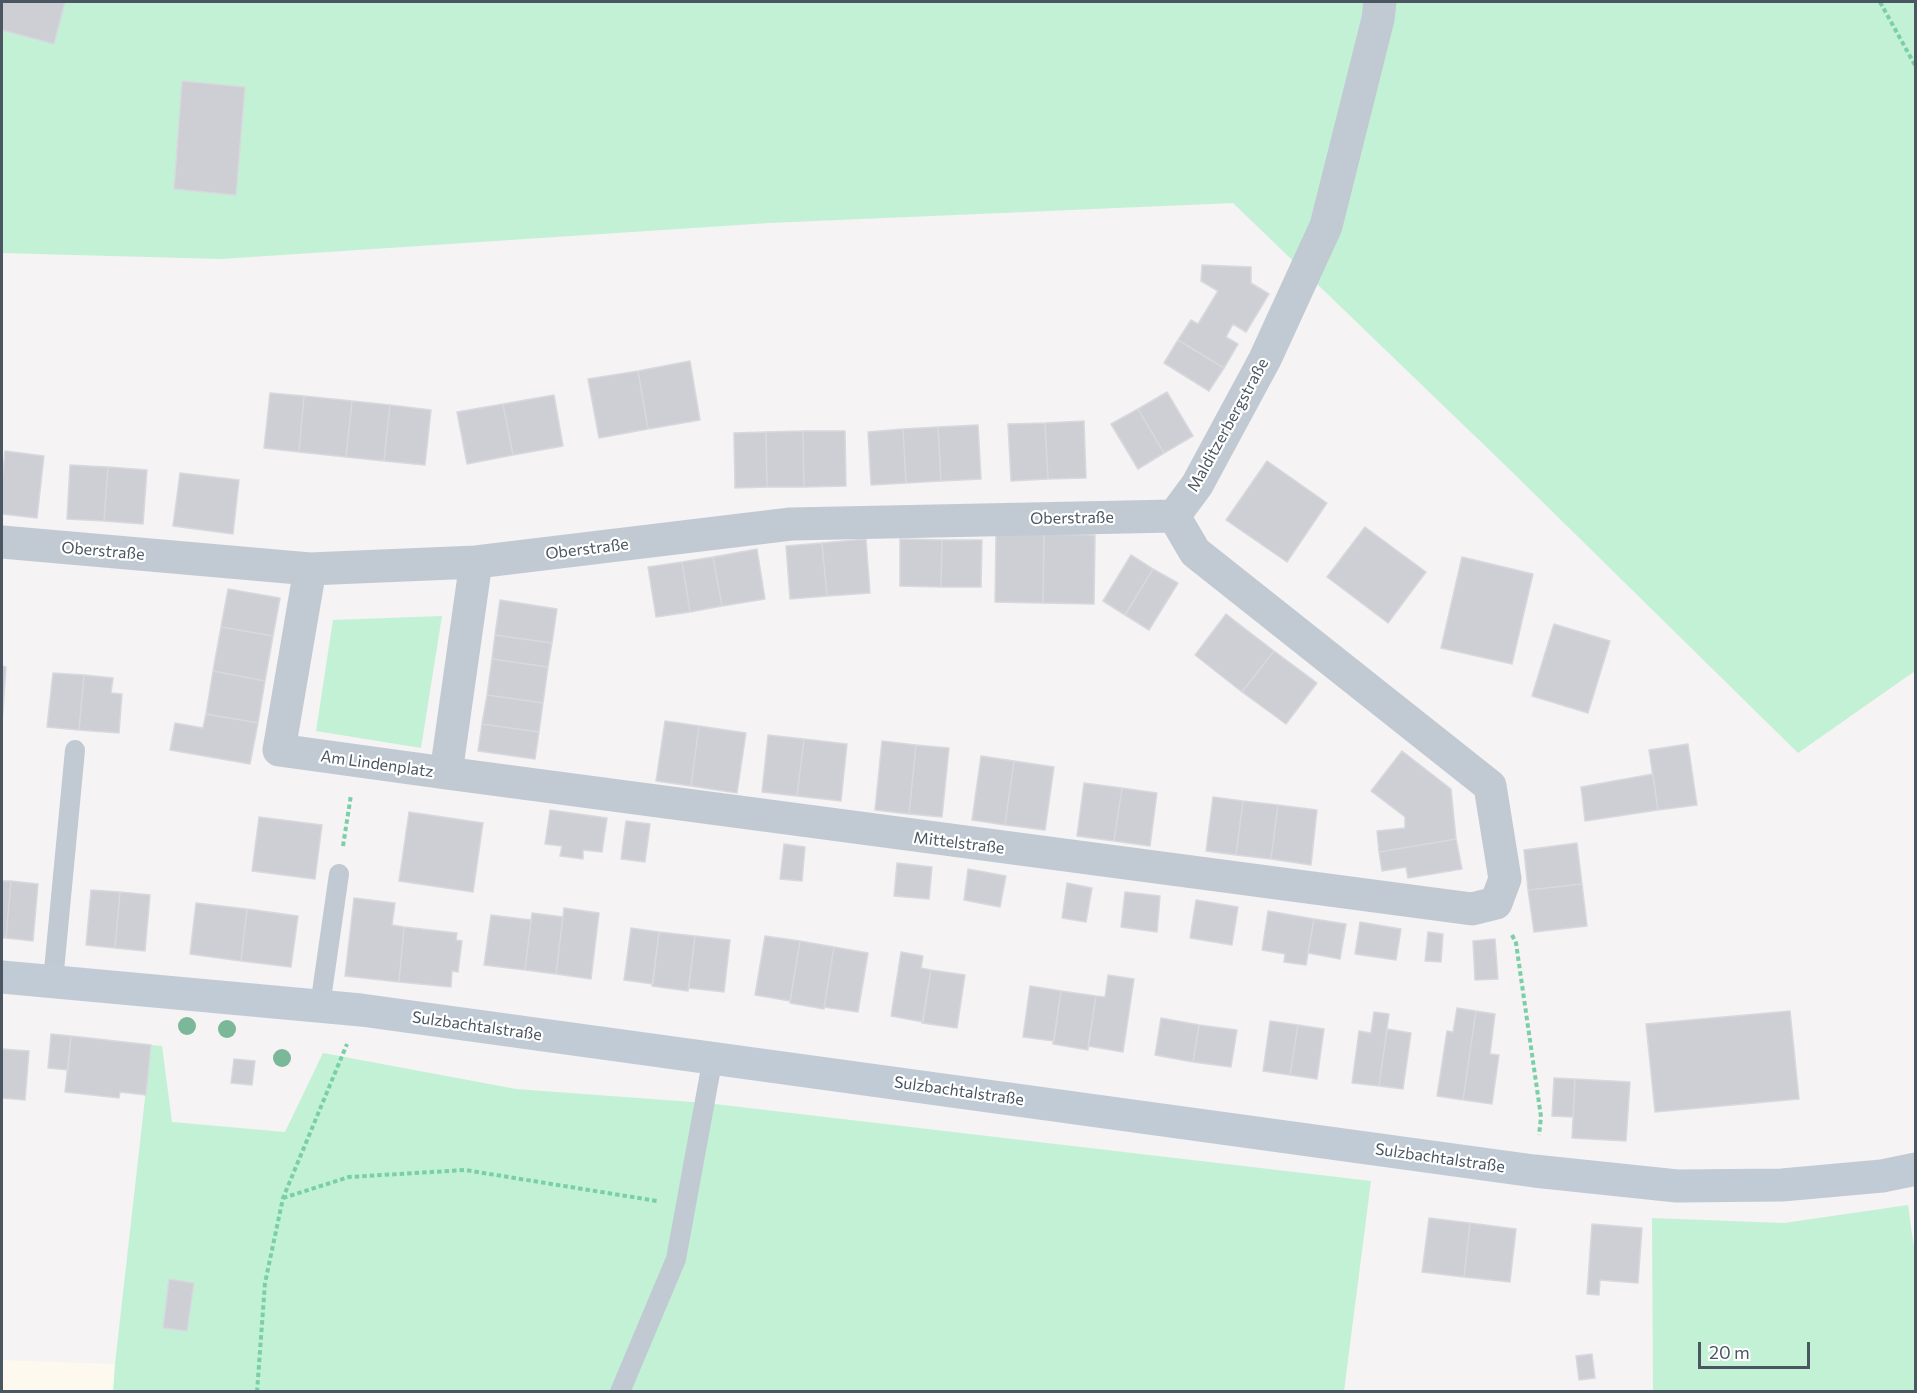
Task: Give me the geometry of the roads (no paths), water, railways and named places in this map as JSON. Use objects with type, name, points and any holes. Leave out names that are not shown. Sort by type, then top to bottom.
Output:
[{"type":"main road","name":"Sulzbachtalstraße","points":[[2,977],[361,1010],[1534,1171],[1677,1186],[1782,1185],[1882,1176],[1916,1169]]},
{"type":"street","name":"Malditzerbergstraße","points":[[1173,516],[1197,485],[1265,359],[1326,226],[1378,19],[1380,2]]},
{"type":"street","name":"Oberstraße","points":[[2,542],[310,569],[476,562],[791,524],[1173,516]]},
{"type":"street","name":"Mittelstraße","points":[[446,773],[1472,909],[1496,903],[1505,879],[1490,786],[1195,552],[1173,516]]},
{"type":"street","name":"Am Lindenplatz","points":[[310,569],[279,750],[446,773],[476,562]]},
{"type":"lane","points":[[53,981],[75,750]]},
{"type":"lane","points":[[320,1006],[339,874]]},
{"type":"lane","points":[[620,1392],[676,1259],[713,1057]]}]
